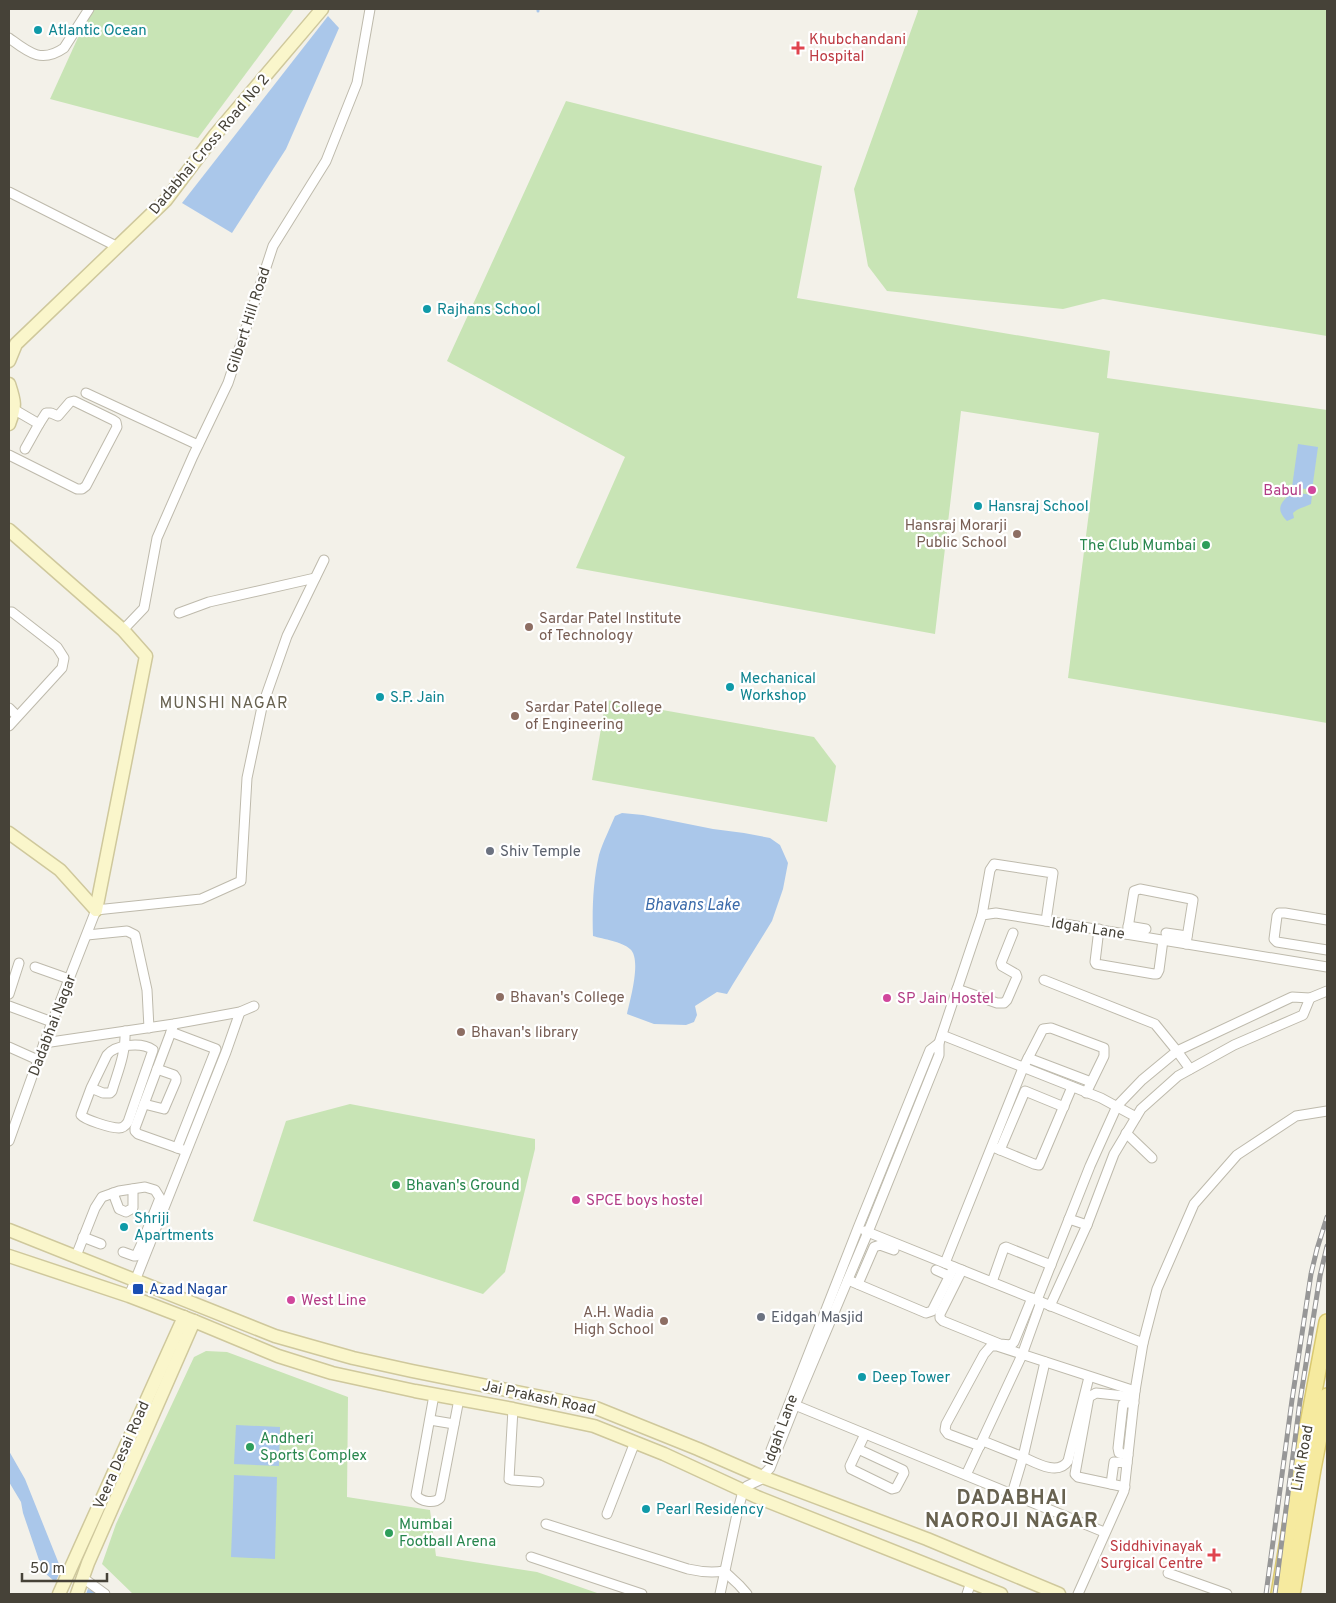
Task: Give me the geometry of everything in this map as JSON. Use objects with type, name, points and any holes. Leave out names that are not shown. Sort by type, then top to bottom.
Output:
[{"type":"main road","name":"Dadabhai Cross Road No 2","points":[[9,361],[16,344],[166,200],[215,135],[322,9]]},
{"type":"main road","points":[[9,384],[13,397],[12,416]]},
{"type":"main road","points":[[9,530],[123,630],[146,656],[96,910]]},
{"type":"main road","points":[[9,834],[60,870],[96,910]]},
{"type":"main road","name":"Jai Prakash Road","points":[[9,1230],[275,1336],[412,1371],[596,1408],[927,1539],[1059,1594]]},
{"type":"main road","name":"Jai Prakash Road","points":[[9,1256],[129,1296],[278,1356],[332,1373],[582,1423],[635,1442],[743,1490],[1001,1594]]},
{"type":"main road","points":[[80,1585],[189,1319]]},
{"type":"main road","name":"Veera Desai Road","points":[[59,1594],[189,1319]]},
{"type":"main road","name":"Link Road","points":[[1292,1594],[1313,1469],[1320,1414],[1327,1322]]},
{"type":"main road","name":"Link Road","points":[[1279,1594],[1320,1414],[1327,1396]]},
{"type":"street","points":[[9,38],[28,52],[42,56],[58,52],[64,48],[89,9]]},
{"type":"street","name":"Gilbert Hill Road","points":[[123,630],[144,608],[157,538],[228,383],[273,246],[326,162],[357,84],[370,9]]},
{"type":"street","points":[[9,192],[118,247]]},
{"type":"street","points":[[86,393],[198,445]]},
{"type":"street","points":[[9,455],[82,490],[86,486],[117,427],[116,422],[74,401],[70,402],[58,416],[46,413],[25,448]]},
{"type":"street","points":[[12,416],[39,424]]},
{"type":"street","points":[[12,416],[29,424]]},
{"type":"street","points":[[96,910],[201,899],[241,881],[246,778],[262,707],[287,636],[324,560]]},
{"type":"street","points":[[179,613],[209,602],[315,578]]},
{"type":"street","points":[[9,612],[12,612],[57,647],[64,658],[62,668],[9,726]]},
{"type":"street","points":[[9,708],[17,716]]},
{"type":"street","points":[[982,915],[990,870],[994,864],[1053,873],[1054,877],[1046,921]]},
{"type":"street","points":[[1146,929],[1127,930],[1134,890],[1191,899],[1193,904],[1187,940]]},
{"type":"street","name":"Dadabhai Nagar","points":[[9,1141],[11,1127],[96,910]]},
{"type":"street","name":"Idgah Lane","points":[[793,1404],[844,1291],[939,1055],[940,1039],[982,915],[996,913],[1099,929],[1127,930],[1327,967]]},
{"type":"street","points":[[1327,920],[1279,913],[1274,939],[1277,942],[1327,950]]},
{"type":"street","points":[[1099,929],[1096,964],[1154,974],[1157,974],[1159,970],[1164,936]]},
{"type":"street","points":[[87,934],[127,932],[135,934],[147,990],[149,1028]]},
{"type":"street","points":[[957,989],[1001,1004],[1007,1000],[1017,978],[1016,974],[1002,966],[1001,963],[1013,932]]},
{"type":"street","points":[[9,994],[19,963]]},
{"type":"street","points":[[35,967],[69,979]]},
{"type":"street","points":[[1044,980],[1155,1024],[1190,1069]]},
{"type":"street","points":[[966,1475],[1022,1355],[1037,1300],[1069,1218],[1117,1106],[1142,1080],[1177,1050],[1292,997],[1310,998],[1327,991]]},
{"type":"street","points":[[1050,1306],[1087,1225],[1114,1154],[1141,1109],[1178,1076],[1190,1069],[1234,1045],[1304,1015],[1310,998]]},
{"type":"street","points":[[9,1006],[52,1022]]},
{"type":"street","points":[[44,1043],[149,1028],[173,1028],[240,1012],[254,1006]]},
{"type":"street","points":[[124,1252],[136,1256],[145,1244],[186,1151],[240,1012]]},
{"type":"street","points":[[173,1028],[226,1052]]},
{"type":"street","points":[[173,1028],[135,1131],[138,1134],[186,1151]]},
{"type":"street","points":[[848,1280],[926,1312],[932,1311],[954,1266],[1023,1068],[1043,1029],[1051,1028],[1104,1048],[1104,1056],[1086,1093]]},
{"type":"street","points":[[91,1088],[106,1094],[110,1094],[112,1091],[126,1045],[125,1031]]},
{"type":"street","points":[[940,1039],[1072,1087],[1117,1106],[1136,1118]]},
{"type":"street","name":"Idgah Lane","points":[[765,1475],[770,1468],[835,1287],[888,1153],[930,1050],[940,1039]]},
{"type":"street","points":[[126,1045],[151,1048],[153,1050],[125,1126],[119,1128],[84,1118],[81,1115],[91,1088],[108,1052],[126,1045]]},
{"type":"street","points":[[9,1047],[38,1060]]},
{"type":"street","points":[[176,1148],[216,1049]]},
{"type":"street","points":[[1028,1058],[1091,1082]]},
{"type":"street","points":[[144,1104],[164,1109],[176,1081],[174,1075],[157,1069]]},
{"type":"street","points":[[996,1149],[1039,1165],[1072,1087]]},
{"type":"street","points":[[996,1149],[1025,1091],[1064,1107]]},
{"type":"street","points":[[911,1096],[921,1100]]},
{"type":"street","points":[[1078,1594],[1125,1487],[1134,1397],[1143,1343],[1157,1289],[1194,1204],[1237,1155],[1296,1116],[1327,1110]]},
{"type":"street","points":[[1126,1134],[1152,1158]]},
{"type":"street","points":[[888,1153],[898,1158]]},
{"type":"street","points":[[76,1256],[102,1196],[145,1187],[154,1190],[160,1198],[129,1296]]},
{"type":"street","points":[[113,1193],[119,1209],[126,1212],[133,1208],[133,1189]]},
{"type":"street","points":[[1069,1218],[1087,1225]]},
{"type":"street","points":[[858,1228],[1143,1343]]},
{"type":"street","points":[[83,1238],[101,1244]]},
{"type":"street","points":[[858,1284],[874,1247],[880,1245],[894,1250]]},
{"type":"street","points":[[992,1282],[1006,1247],[1051,1265]]},
{"type":"street","points":[[861,1250],[871,1254]]},
{"type":"street","points":[[1055,1255],[1070,1262]]},
{"type":"street","points":[[954,1266],[940,1314],[940,1318],[943,1321],[1000,1344],[1011,1345],[1037,1300]]},
{"type":"street","points":[[936,1270],[950,1276]]},
{"type":"street","points":[[835,1287],[844,1291]]},
{"type":"street","points":[[1089,1377],[1068,1460],[1064,1466],[1059,1468],[1046,1467],[1023,1457],[948,1434],[945,1430],[946,1424],[987,1349],[991,1346],[997,1346],[1089,1377],[1134,1397]]},
{"type":"street","points":[[1012,1494],[1023,1457],[1045,1362]]},
{"type":"street","points":[[1125,1487],[1075,1475],[1089,1397],[1096,1393],[1134,1397]]},
{"type":"street","points":[[434,1394],[416,1495],[421,1500],[433,1502],[440,1498],[459,1399]]},
{"type":"street","points":[[1128,1459],[1118,1452],[1119,1438],[1124,1403],[1134,1397]]},
{"type":"street","points":[[793,1404],[1104,1532]]},
{"type":"street","points":[[513,1409],[509,1479],[539,1482]]},
{"type":"street","points":[[430,1420],[454,1424]]},
{"type":"street","points":[[1121,1421],[1132,1422]]},
{"type":"street","points":[[858,1449],[904,1470],[896,1488],[892,1489],[851,1469],[850,1466],[865,1434]]},
{"type":"street","points":[[1119,1438],[1130,1438]]},
{"type":"street","points":[[607,1514],[635,1442]]},
{"type":"street","points":[[1111,1484],[1114,1462],[1128,1459]]},
{"type":"street","points":[[1112,1472],[1126,1474]]},
{"type":"street","points":[[720,1594],[743,1490],[765,1475]]},
{"type":"street","points":[[546,1524],[688,1569],[714,1573],[724,1571]]},
{"type":"street","points":[[531,1557],[642,1594]]},
{"type":"street","points":[[724,1571],[747,1594]]},
{"type":"street","points":[[1168,1573],[1227,1594]]},
{"type":"street","points":[[967,1594],[971,1582]]},
{"type":"street","points":[[80,1585],[105,1594]]},
{"type":"green space","points":[[91,9],[294,9],[198,138],[50,99]]},
{"type":"green space","points":[[917,9],[1327,9],[1327,336],[1103,299],[1063,309],[887,291],[868,266],[854,189],[918,11]]},
{"type":"green space","points":[[566,101],[822,166],[797,298],[1110,351],[1107,378],[1327,410],[1327,723],[1068,678],[1099,433],[961,411],[935,634],[576,568],[625,457],[447,361]]},
{"type":"green space","points":[[606,700],[814,737],[836,766],[827,822],[592,780]]},
{"type":"green space","name":"Bhavan's Ground","points":[[350,1104],[535,1139],[535,1149],[505,1272],[483,1294],[253,1221],[286,1121]]},
{"type":"green space","name":"Andheri Sports Complex","points":[[206,1351],[227,1352],[348,1397],[347,1497],[430,1510],[436,1556],[537,1572],[600,1594],[133,1594],[102,1564],[116,1524],[194,1357]]},
{"type":"water","points":[[328,16],[339,28],[286,149],[232,233],[182,203]]},
{"type":"water","points":[[1298,444],[1318,447],[1312,490],[1292,487]]},
{"type":"water","points":[[1292,492],[1312,495],[1311,504],[1295,511],[1293,513],[1294,518],[1287,521],[1280,509],[1283,502]]},
{"type":"water","name":"Bhavans Lake","points":[[622,813],[643,815],[770,838],[780,845],[788,863],[783,889],[772,921],[727,994],[717,992],[695,1006],[697,1015],[694,1022],[686,1025],[654,1024],[627,1014],[635,970],[633,954],[623,944],[593,936],[593,896],[599,855],[615,816]]},
{"type":"water","points":[[236,1425],[280,1427],[279,1466],[234,1464]]},
{"type":"water","points":[[9,1451],[25,1479],[59,1564],[84,1587],[99,1594],[69,1594],[46,1574],[40,1563],[21,1502],[9,1482]]},
{"type":"water","points":[[234,1475],[277,1477],[275,1559],[231,1557]]},
{"type":"pier","points":[[63,1564],[89,1586],[86,1594],[65,1594],[54,1586]]},
{"type":"railway","points":[[1266,1594],[1311,1274],[1327,1217]]},
{"type":"railway","points":[[1275,1594],[1300,1401],[1320,1276],[1327,1246]]},
{"type":"place","name":"Atlantic Ocean","points":[[38,30]]},
{"type":"place","name":"Khubchandani Hospital","points":[[798,48]]},
{"type":"place","name":"Rajhans School","points":[[427,309]]},
{"type":"place","name":"Babul","points":[[1312,490]]},
{"type":"place","name":"Hansraj School","points":[[978,506]]},
{"type":"place","name":"Hansraj Morarji Public School","points":[[1017,534]]},
{"type":"place","name":"The Club Mumbai","points":[[1206,545]]},
{"type":"place","name":"Sardar Patel Institute of Technology","points":[[529,627]]},
{"type":"place","name":"Mechanical Workshop","points":[[730,687]]},
{"type":"place","name":"S.P. Jain","points":[[380,697]]},
{"type":"place","name":"Sardar Patel College of Engineering","points":[[515,716]]},
{"type":"place","name":"Shiv Temple","points":[[490,851]]},
{"type":"place","name":"Bhavan's College","points":[[500,997]]},
{"type":"place","name":"SP Jain Hostel","points":[[887,998]]},
{"type":"place","name":"Bhavan's library","points":[[461,1032]]},
{"type":"place","name":"Bhavan's Ground","points":[[396,1185]]},
{"type":"place","name":"SPCE boys hostel","points":[[576,1200]]},
{"type":"place","name":"Shriji Apartments","points":[[124,1227]]},
{"type":"place","name":"Azad Nagar","points":[[138,1289]]},
{"type":"place","name":"West Line","points":[[291,1300]]},
{"type":"place","name":"Eidgah Masjid","points":[[761,1317]]},
{"type":"place","name":"A.H. Wadia High School","points":[[664,1321]]},
{"type":"place","name":"Deep Tower","points":[[862,1377]]},
{"type":"place","name":"Andheri Sports Complex","points":[[250,1447]]},
{"type":"place","name":"Pearl Residency","points":[[646,1509]]},
{"type":"place","name":"Mumbai Football Arena","points":[[389,1533]]},
{"type":"place","name":"Siddhivinayak Surgical Centre","points":[[1214,1555]]},
{"type":"district","name":"MUNSHI NAGAR","points":[[224,702]]},
{"type":"district","name":"DADABHAI NAOROJI NAGAR","points":[[1012,1508]]}]
